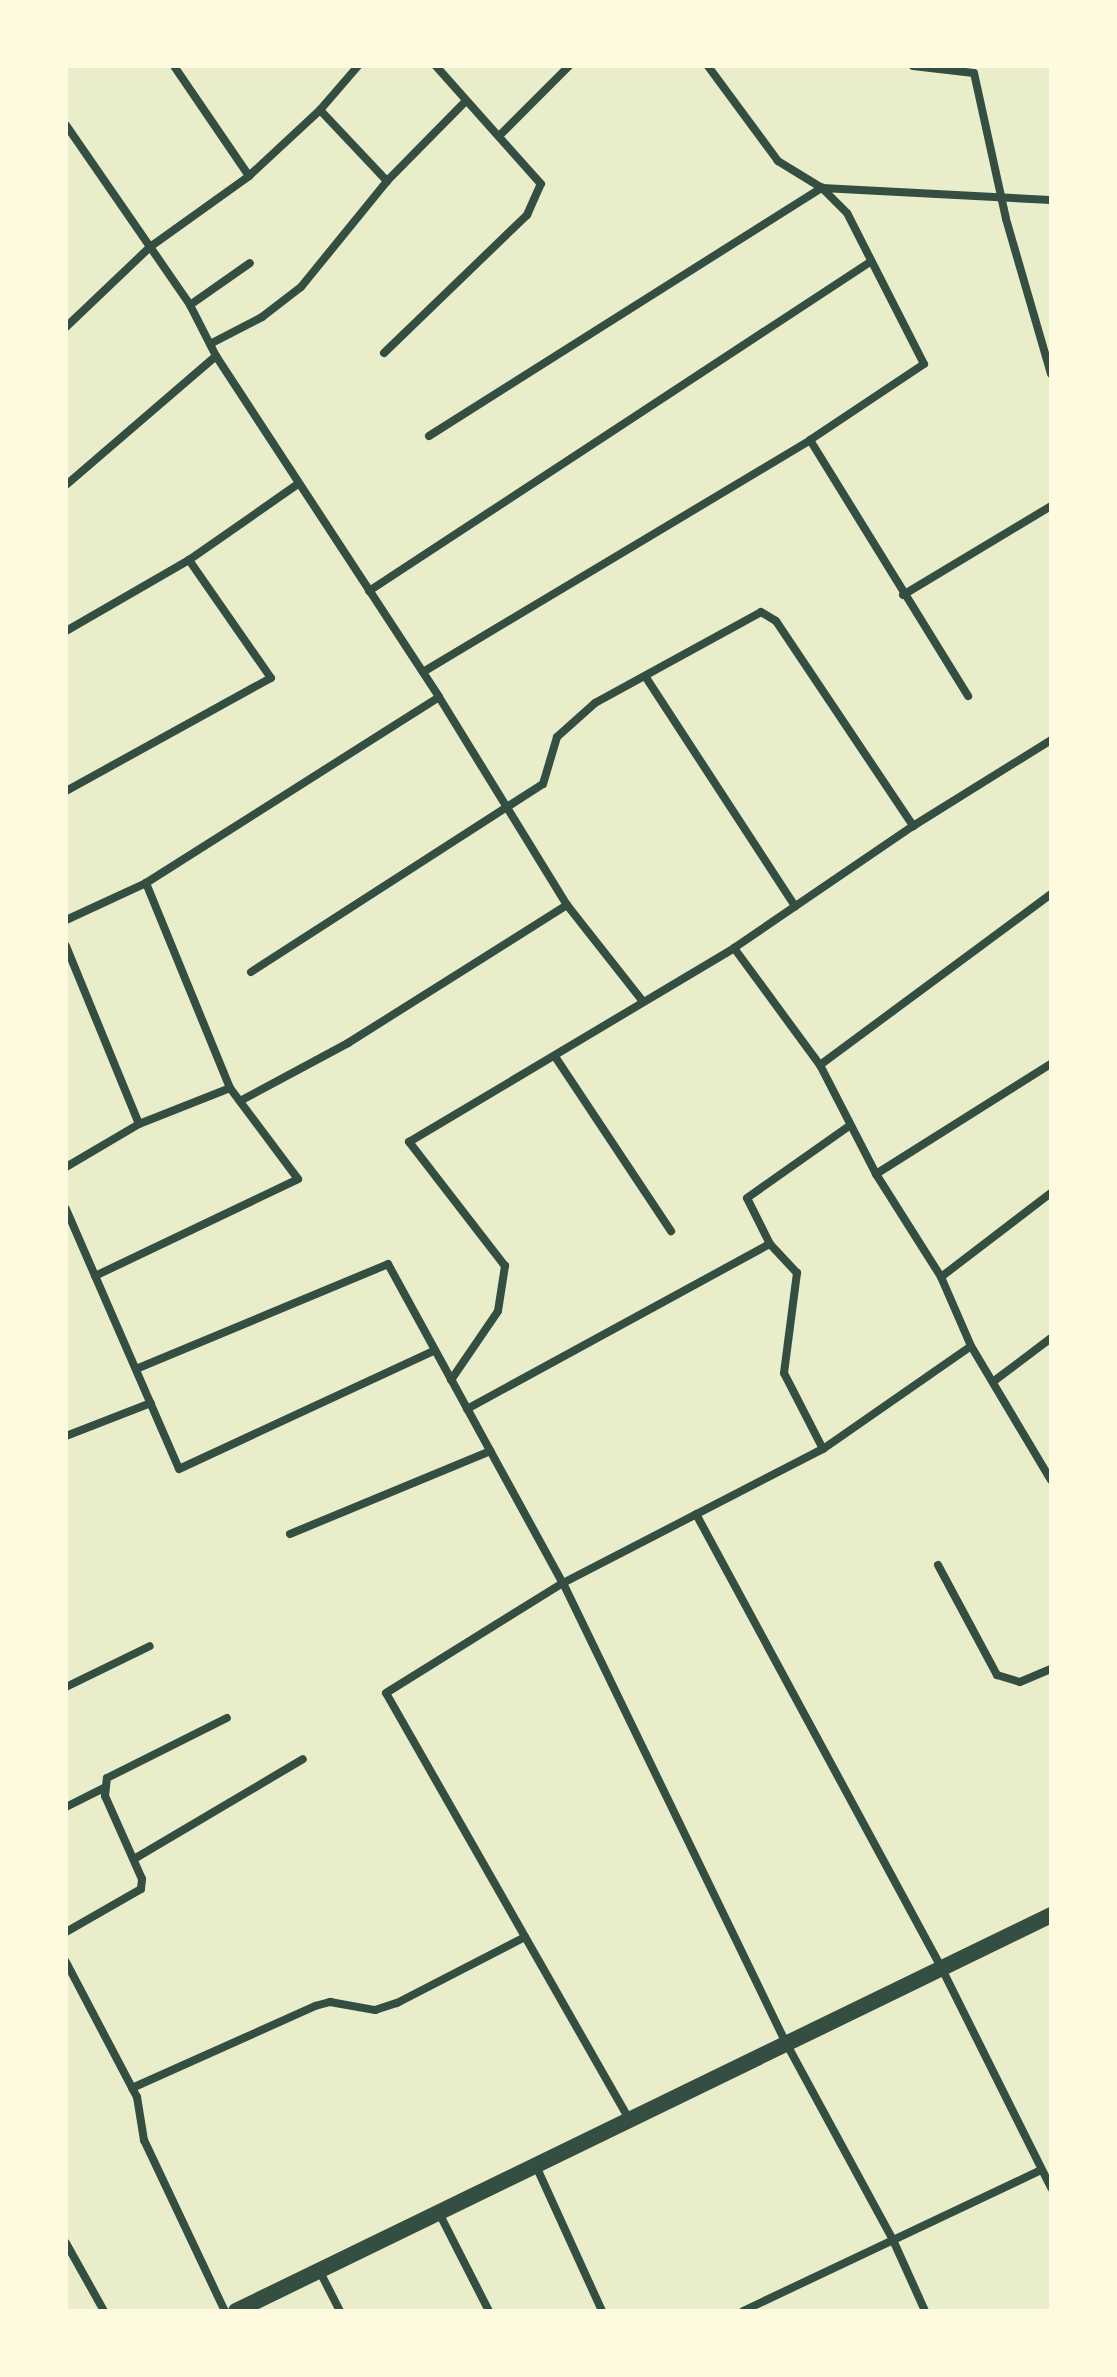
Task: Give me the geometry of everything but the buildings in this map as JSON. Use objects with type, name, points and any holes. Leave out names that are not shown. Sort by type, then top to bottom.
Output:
[{"type":"main road","points":[[236,2311],[254,2307],[318,2269],[785,2041],[941,1967],[1049,1921]]},
{"type":"street","points":[[174,66],[249,176]]},
{"type":"street","points":[[66,327],[150,247],[249,176],[320,110],[358,66]]},
{"type":"street","points":[[384,353],[536,201],[541,184],[499,136],[464,103],[436,66]]},
{"type":"street","points":[[499,136],[569,66]]},
{"type":"street","points":[[423,672],[810,440],[924,364],[847,213],[822,188],[778,161],[708,66]]},
{"type":"street","points":[[913,66],[974,73],[1002,198],[1051,374]]},
{"type":"street","points":[[210,344],[262,317],[301,287],[387,181],[464,103]]},
{"type":"street","points":[[320,110],[387,181]]},
{"type":"street","points":[[66,125],[190,305],[216,356],[439,697],[567,905],[641,999]]},
{"type":"street","points":[[429,436],[822,188],[1051,200]]},
{"type":"street","points":[[369,591],[870,262]]},
{"type":"street","points":[[190,305],[250,263]]},
{"type":"street","points":[[66,485],[216,356]]},
{"type":"street","points":[[810,440],[968,696]]},
{"type":"street","points":[[66,631],[189,560],[298,484]]},
{"type":"street","points":[[903,595],[1051,506]]},
{"type":"street","points":[[66,791],[271,678],[189,560]]},
{"type":"street","points":[[251,972],[507,811],[543,784],[557,737],[571,721],[761,612],[776,621],[913,826]]},
{"type":"street","points":[[645,676],[795,906]]},
{"type":"street","points":[[66,920],[146,883],[439,697]]},
{"type":"street","points":[[451,1380],[498,1311],[505,1266],[409,1142],[556,1058],[641,999],[734,948],[913,826],[1051,740]]},
{"type":"street","points":[[95,1276],[298,1179],[230,1088],[146,883]]},
{"type":"street","points":[[820,1065],[1051,894]]},
{"type":"street","points":[[240,1101],[348,1043],[567,905]]},
{"type":"street","points":[[66,946],[139,1124]]},
{"type":"street","points":[[734,948],[820,1065],[876,1174],[941,1277],[971,1346],[1048,1468],[1051,1480]]},
{"type":"street","points":[[556,1058],[671,1231]]},
{"type":"street","points":[[876,1174],[1051,1064]]},
{"type":"street","points":[[66,1167],[139,1124],[230,1088]]},
{"type":"street","points":[[823,1449],[784,1373],[797,1273],[770,1244],[747,1198],[849,1126]]},
{"type":"street","points":[[941,1277],[1051,1193]]},
{"type":"street","points":[[66,1209],[179,1469],[435,1350]]},
{"type":"street","points":[[467,1409],[770,1244]]},
{"type":"street","points":[[136,1369],[388,1264],[563,1583],[785,2041],[893,2240],[925,2311]]},
{"type":"street","points":[[994,1381],[1051,1338]]},
{"type":"street","points":[[629,2119],[386,1693],[563,1583],[823,1449],[971,1346]]},
{"type":"street","points":[[66,1436],[151,1403]]},
{"type":"street","points":[[290,1534],[490,1451]]},
{"type":"street","points":[[696,1514],[941,1967],[1051,2188]]},
{"type":"street","points":[[938,1565],[997,1675],[1020,1682],[1051,1669]]},
{"type":"street","points":[[66,1687],[150,1646]]},
{"type":"street","points":[[66,1807],[104,1788],[120,1770],[227,1718]]},
{"type":"street","points":[[134,1859],[303,1759]]},
{"type":"street","points":[[66,1932],[141,1889],[134,1859],[104,1788]]},
{"type":"street","points":[[132,2088],[315,2006],[330,2002],[375,2010],[397,2003],[525,1937]]},
{"type":"street","points":[[66,1962],[132,2088],[144,2140],[225,2311]]},
{"type":"street","points":[[536,2165],[602,2311]]},
{"type":"street","points":[[743,2311],[1041,2170]]},
{"type":"street","points":[[439,2212],[489,2311]]},
{"type":"street","points":[[66,2243],[104,2311]]},
{"type":"street","points":[[318,2269],[340,2311]]}]
